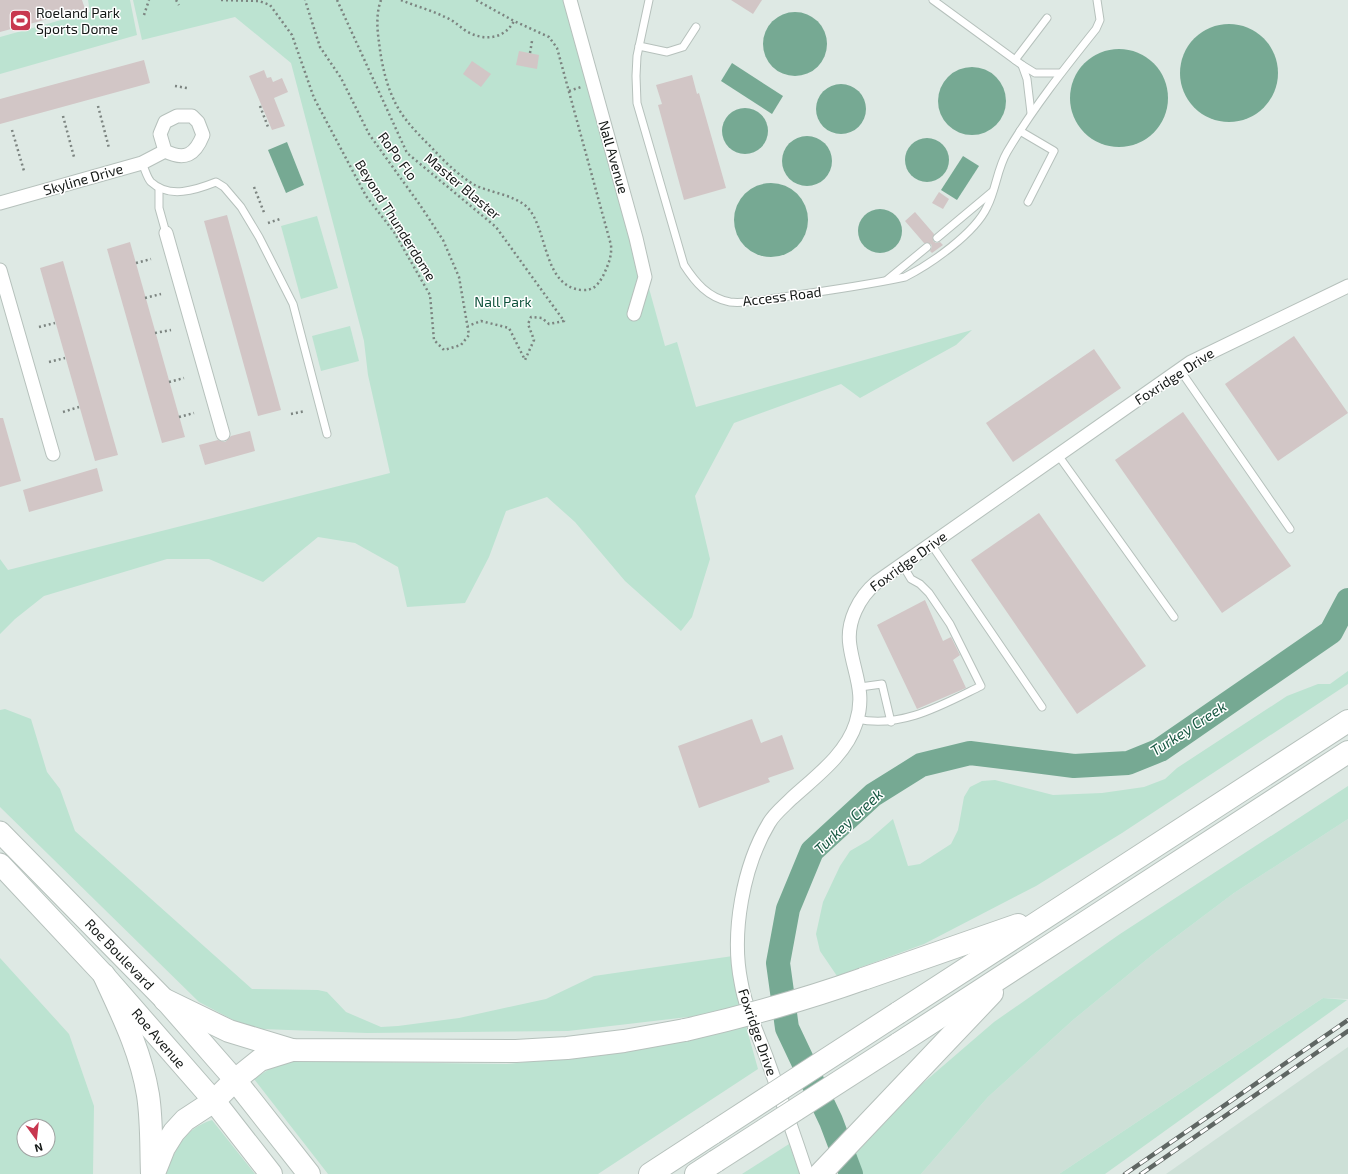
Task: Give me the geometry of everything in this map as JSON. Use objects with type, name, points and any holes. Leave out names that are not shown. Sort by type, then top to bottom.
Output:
[{"type":"highway","points":[[650,1174],[1348,721]]},
{"type":"highway","points":[[696,1174],[1348,752]]},
{"type":"highway","points":[[164,1000],[229,1031],[292,1050],[516,1051],[566,1048],[624,1041],[685,1030],[743,1017],[797,1002],[863,980],[1050,914]]},
{"type":"highway","points":[[820,1174],[917,1070],[1021,963]]},
{"type":"highway","points":[[104,975],[133,1039],[142,1070],[148,1095],[153,1174]]},
{"type":"highway","points":[[153,1174],[164,1148],[174,1132],[185,1120],[214,1101],[235,1080],[260,1060],[292,1050]]},
{"type":"highway","points":[[235,1080],[309,1174]]},
{"type":"highway","points":[[214,1101],[271,1174]]},
{"type":"main road","name":"Roe Boulevard","points":[[0,832],[164,1000],[235,1080]]},
{"type":"main road","name":"Roe Boulevard","points":[[0,864],[104,975]]},
{"type":"main road","name":"Roe Avenue","points":[[104,975],[214,1101]]},
{"type":"street","name":"Nall Avenue","points":[[570,0],[636,238],[645,277],[634,314]]},
{"type":"street","name":"Skyline Drive","points":[[0,203],[142,163],[165,151]]},
{"type":"street","points":[[166,233],[224,434]]},
{"type":"street","points":[[0,270],[53,454]]},
{"type":"street","name":"Foxridge Drive","points":[[807,1174],[740,981],[738,957],[739,918],[743,889],[750,865],[772,818],[838,755],[848,740],[857,720],[861,703],[860,687],[849,637],[855,611],[861,600],[870,588],[902,564],[1180,370],[1211,351],[1324,299],[1348,286]]},
{"type":"lane","name":"Access Road","points":[[650,0],[639,46],[636,76],[638,102],[684,265],[698,285],[716,297],[731,302],[782,297],[905,277],[923,268],[977,224],[988,206],[1005,155],[1031,113],[1060,73],[1096,29],[1100,20],[1097,0]]},
{"type":"lane","points":[[932,0],[1035,73],[1060,73]]},
{"type":"lane","points":[[1015,60],[1047,18]]},
{"type":"lane","points":[[639,46],[667,52],[683,47],[696,27]]},
{"type":"lane","points":[[1022,65],[1027,79],[1031,113]]},
{"type":"lane","points":[[1020,131],[1054,151],[1028,202]]},
{"type":"lane","points":[[142,163],[150,182],[159,188],[178,192],[193,190],[216,182],[224,187],[241,207],[259,237],[293,304],[327,434]]},
{"type":"lane","points":[[159,188],[159,208],[166,233]]},
{"type":"lane","points":[[937,238],[992,192]]},
{"type":"lane","points":[[886,281],[927,247]]},
{"type":"lane","points":[[1180,370],[1290,529]]},
{"type":"lane","points":[[1058,455],[1174,617]]},
{"type":"lane","points":[[931,544],[1042,707]]},
{"type":"lane","points":[[857,720],[872,723],[891,722],[930,710],[981,686],[950,624],[929,593],[920,584],[911,579],[902,564]]},
{"type":"lane","points":[[860,687],[882,684],[891,722]]},
{"type":"path","points":[[144,15],[148,0]]},
{"type":"path","points":[[176,0],[179,5]]},
{"type":"path","name":"Beyond Thunderdome","points":[[221,0],[259,1],[270,5],[292,35],[314,98],[362,189],[394,232],[430,295],[434,340],[444,350],[461,345],[469,334],[468,326]]},
{"type":"path","name":"RoPo Flo","points":[[305,0],[320,47],[341,78],[369,134],[420,204],[443,240],[459,277],[468,326]]},
{"type":"path","name":"Master Blaster","points":[[337,0],[407,153],[496,227],[564,321],[549,324],[542,318],[531,318],[528,324],[534,340],[525,360],[509,328],[481,321],[468,326]]},
{"type":"path","points":[[381,0],[379,6],[377,32],[380,55],[389,88],[400,112],[445,162],[463,177],[474,184],[522,203],[528,209],[559,278],[572,287],[588,290],[599,284],[610,261],[612,253],[565,76],[554,42],[544,35],[514,21],[476,0]]},
{"type":"path","points":[[401,0],[446,17],[466,31],[478,36],[490,38],[499,36],[511,28],[514,21]]},
{"type":"path","points":[[530,53],[532,41]]},
{"type":"path","points":[[175,86],[187,88]]},
{"type":"path","points":[[98,106],[109,148]]},
{"type":"path","points":[[260,106],[268,127]]},
{"type":"path","points":[[63,116],[74,157]]},
{"type":"path","points":[[12,130],[24,171]]},
{"type":"path","points":[[254,187],[265,215]]},
{"type":"path","points":[[268,223],[280,219]]},
{"type":"path","points":[[136,263],[151,259]]},
{"type":"path","points":[[146,298],[161,294]]},
{"type":"path","points":[[40,327],[55,323]]},
{"type":"path","points":[[155,333],[171,330]]},
{"type":"path","points":[[49,362],[65,358]]},
{"type":"path","points":[[169,382],[184,378]]},
{"type":"path","points":[[63,412],[79,407]]},
{"type":"path","points":[[291,414],[305,411]]},
{"type":"path","points":[[179,417],[194,413]]},
{"type":"shaded area","points":[[789,12],[801,12],[818,21],[825,32],[827,44],[825,56],[818,67],[801,76],[789,76],[777,71],[768,62],[763,50],[763,38],[768,26],[777,17]]},
{"type":"shaded area","points":[[1229,24],[1248,27],[1264,38],[1275,54],[1278,73],[1275,92],[1264,108],[1248,119],[1229,122],[1210,119],[1194,108],[1183,92],[1180,73],[1183,54],[1194,38],[1210,27]]},
{"type":"shaded area","points":[[1119,49],[1138,52],[1154,63],[1165,79],[1168,98],[1165,117],[1154,133],[1138,144],[1119,147],[1100,144],[1084,133],[1073,117],[1070,98],[1073,79],[1084,63],[1100,52]]},
{"type":"shaded area","points":[[732,63],[783,96],[772,114],[721,81]]},
{"type":"shaded area","points":[[972,67],[985,70],[996,77],[1003,88],[1006,101],[1003,114],[996,125],[985,132],[972,135],[959,132],[948,125],[941,114],[938,101],[941,88],[948,77],[959,70]]},
{"type":"shaded area","points":[[841,84],[850,86],[861,95],[866,109],[864,118],[855,129],[841,134],[832,132],[821,123],[816,109],[818,100],[827,89]]},
{"type":"shaded area","points":[[745,108],[758,112],[764,118],[768,131],[764,144],[758,150],[745,154],[732,150],[726,144],[722,131],[726,118],[732,112]]},
{"type":"shaded area","points":[[807,136],[816,138],[827,147],[832,161],[830,170],[821,181],[807,186],[798,184],[787,175],[782,161],[784,152],[793,141]]},
{"type":"shaded area","points":[[927,138],[939,142],[945,148],[949,160],[945,172],[939,178],[927,182],[915,178],[909,172],[905,160],[909,148],[915,142]]},
{"type":"shaded area","points":[[287,142],[304,185],[286,193],[268,150]]},
{"type":"shaded area","points":[[963,156],[979,166],[957,200],[941,190]]},
{"type":"shaded area","points":[[771,183],[792,189],[802,199],[808,220],[802,241],[792,251],[771,257],[750,251],[740,241],[734,220],[740,199],[750,189]]},
{"type":"shaded area","points":[[880,209],[892,213],[898,219],[902,231],[898,243],[892,249],[880,253],[868,249],[862,243],[858,231],[862,219],[868,213]]},
{"type":"shaded area","points":[[1348,819],[1348,999],[1323,998],[1059,1174],[921,1174],[988,1097],[1073,1020],[1157,951],[1234,893]]},
{"type":"shaded area","points":[[1348,1047],[1348,1174],[1166,1174]]},
{"type":"green space","points":[[88,0],[130,0],[137,35],[0,74],[0,37],[90,12]]},
{"type":"green space","name":"Nall Park","points":[[133,0],[569,0],[665,346],[677,342],[696,407],[972,330],[956,345],[860,398],[841,384],[734,423],[695,496],[710,559],[692,617],[681,631],[625,581],[575,522],[547,497],[506,511],[489,557],[465,603],[407,607],[398,567],[355,543],[318,537],[263,582],[209,559],[167,559],[44,596],[15,619],[0,634],[0,559],[8,570],[390,473],[368,375],[364,341],[291,63],[235,17],[142,40]]},
{"type":"green space","points":[[317,216],[338,288],[301,299],[281,226]]},
{"type":"green space","points":[[350,326],[359,361],[321,371],[312,336]]},
{"type":"green space","points":[[1348,671],[1348,684],[1122,833],[1036,886],[924,944],[837,976],[820,951],[816,934],[823,902],[840,866],[850,851],[869,840],[893,819],[908,866],[920,864],[951,844],[958,830],[964,797],[970,787],[982,781],[995,780],[1053,795],[1102,793],[1144,787],[1165,779],[1177,768],[1287,696],[1318,684],[1330,684]]},
{"type":"green space","points":[[5,709],[31,719],[47,772],[60,789],[75,831],[252,989],[318,990],[327,992],[346,1012],[381,1027],[398,1026],[459,1018],[546,999],[594,976],[733,956],[740,1007],[705,1015],[568,1031],[367,1033],[262,1029],[239,1023],[199,1002],[0,807],[0,710]]},
{"type":"green space","points":[[1348,786],[1348,819],[1234,893],[1157,951],[1073,1020],[988,1097],[921,1174],[861,1174],[854,1155],[922,1084],[994,1022],[1120,934]]},
{"type":"green space","points":[[0,958],[69,1034],[94,1106],[93,1174],[0,1174]]},
{"type":"green space","points":[[1323,998],[1347,1000],[1105,1174],[1059,1174]]},
{"type":"green space","points":[[746,1026],[758,1069],[598,1174],[328,1174],[254,1079],[271,1068],[287,1061],[507,1064],[552,1059]]},
{"type":"green space","points":[[212,1120],[255,1174],[165,1174],[177,1148],[188,1134],[202,1124]]},
{"type":"green space","points":[[789,1144],[800,1174],[742,1174]]},
{"type":"building","name":"Roeland Park Sports Dome","points":[[0,0],[82,0],[85,9],[0,32]]},
{"type":"building","points":[[731,0],[762,0],[753,14]]},
{"type":"building","points":[[519,51],[539,55],[537,69],[516,65]]},
{"type":"building","points":[[144,60],[150,83],[0,124],[0,99]]},
{"type":"building","points":[[472,61],[491,74],[481,87],[463,74]]},
{"type":"building","points":[[264,70],[267,78],[271,77],[273,82],[282,78],[288,92],[274,98],[285,126],[272,130],[249,76]]},
{"type":"building","points":[[692,75],[697,94],[699,93],[726,188],[684,200],[658,105],[662,104],[656,85]]},
{"type":"building","points":[[939,192],[949,199],[943,209],[932,203]]},
{"type":"building","points":[[915,212],[934,234],[933,241],[936,243],[940,242],[943,245],[932,253],[930,251],[932,247],[931,244],[924,243],[905,221]]},
{"type":"building","points":[[227,215],[281,410],[258,416],[204,221]]},
{"type":"building","points":[[130,242],[185,437],[162,443],[107,249]]},
{"type":"building","points":[[63,261],[118,455],[95,461],[40,268]]},
{"type":"building","points":[[1294,336],[1348,413],[1278,461],[1225,384]]},
{"type":"building","points":[[1094,349],[1121,388],[1013,462],[986,423]]},
{"type":"building","points":[[1183,412],[1291,566],[1222,613],[1115,460]]},
{"type":"building","points":[[0,418],[3,418],[21,481],[0,487]]},
{"type":"building","points":[[250,431],[255,451],[205,465],[199,445],[218,440],[225,442],[231,436]]},
{"type":"building","points":[[97,468],[103,491],[29,512],[23,490]]},
{"type":"building","points":[[1039,513],[1146,666],[1077,714],[971,560]]},
{"type":"building","points":[[925,600],[943,641],[951,637],[960,655],[953,660],[966,688],[917,709],[877,625]]},
{"type":"building","points":[[752,719],[761,743],[782,735],[794,769],[768,778],[770,782],[699,808],[678,746]]},
{"type":"waterway","name":"Turkey Creek","points":[[851,1174],[831,1121],[787,1028],[778,963],[788,909],[812,851],[873,795],[921,765],[970,753],[1074,766],[1128,763],[1160,750],[1331,632],[1348,600]]},
{"type":"railway","points":[[1125,1174],[1348,1020]]},
{"type":"railway","points":[[1141,1174],[1348,1031]]},
{"type":"place","name":"Roeland Park Sports Dome","points":[[21,20]]}]
